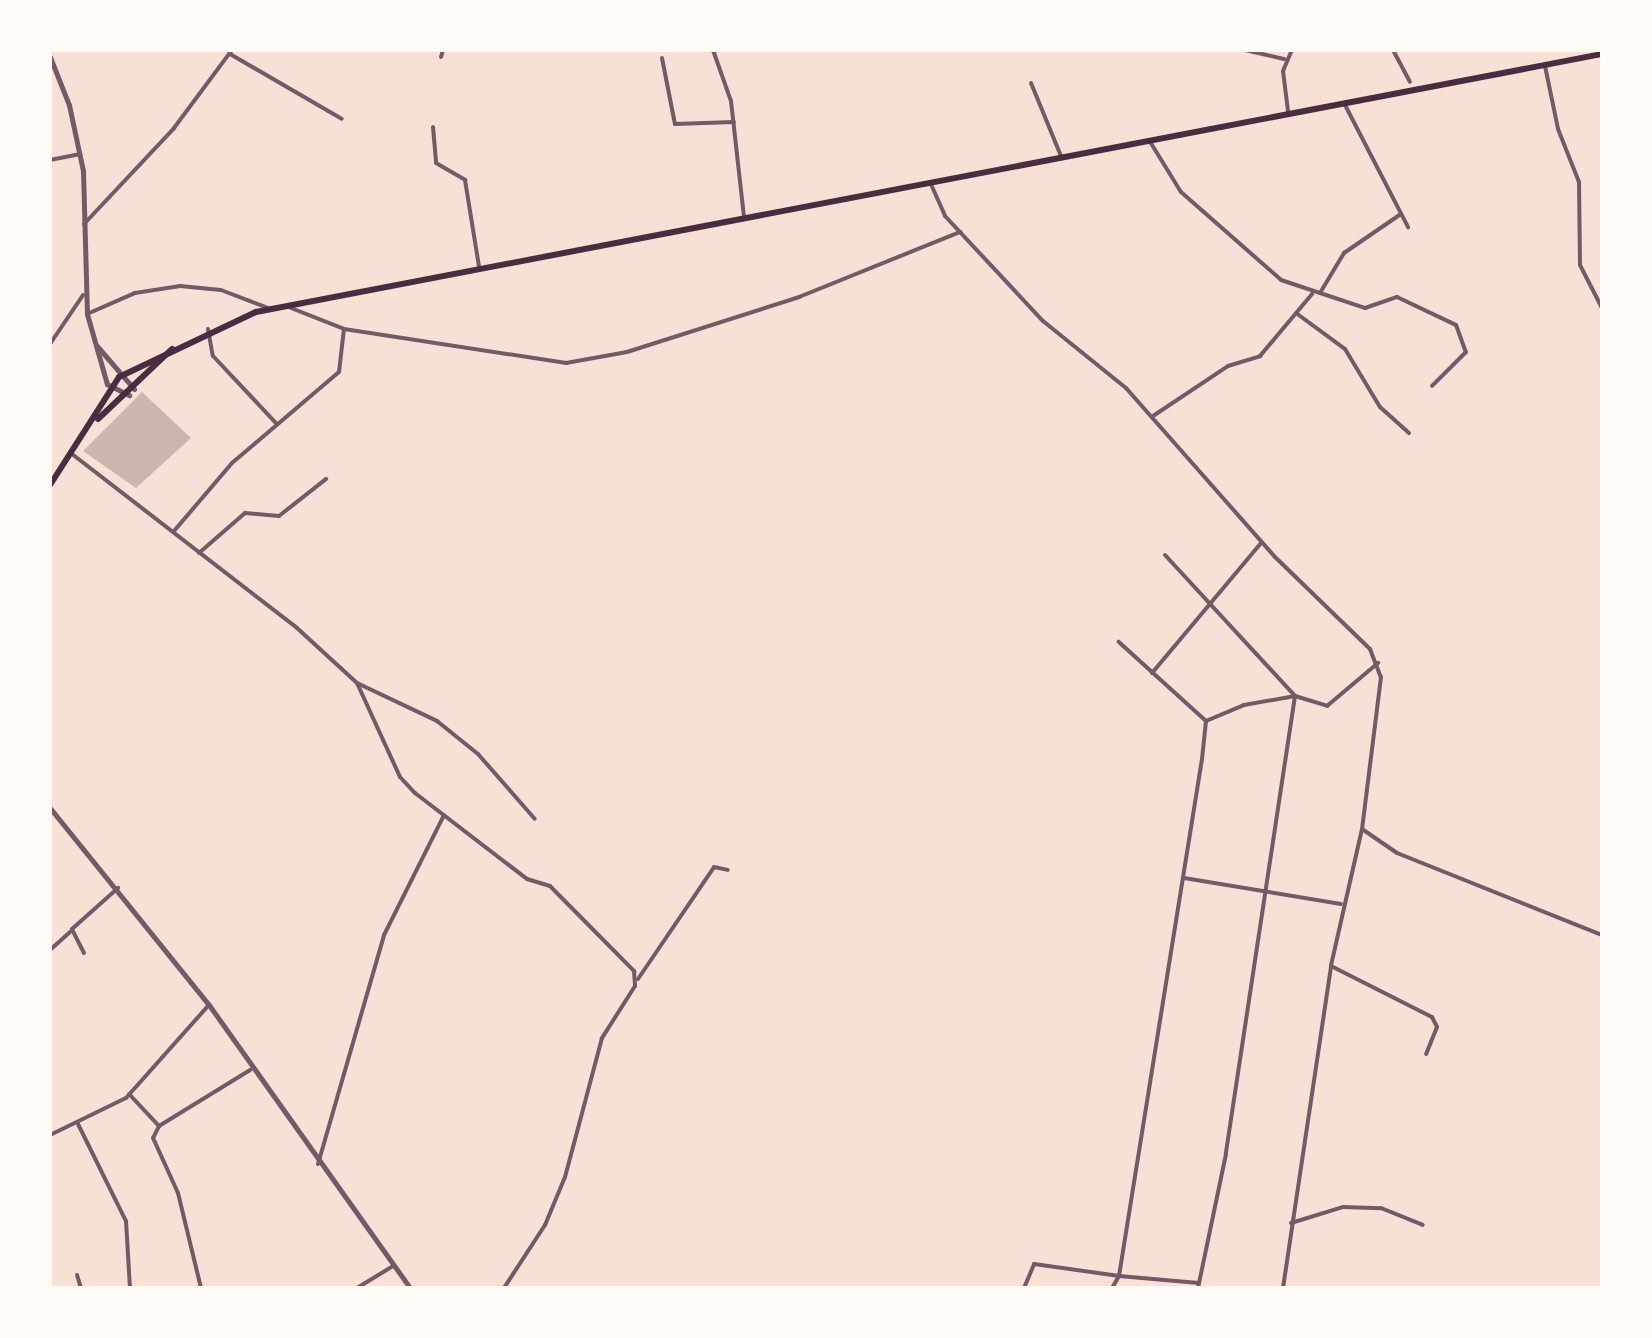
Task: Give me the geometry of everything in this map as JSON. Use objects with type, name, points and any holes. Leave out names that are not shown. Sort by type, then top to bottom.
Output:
[{"type":"main road","points":[[50,485],[93,423],[110,389],[125,374],[208,329],[270,309],[479,266],[1545,66],[1584,54],[1602,54]]},
{"type":"main road","points":[[93,423],[131,392],[172,349]]},
{"type":"street","points":[[440,58],[443,50]]},
{"type":"street","points":[[712,50],[734,122],[744,216]]},
{"type":"street","points":[[1244,50],[1284,59]]},
{"type":"street","points":[[1288,114],[1284,59],[1292,50]]},
{"type":"street","points":[[1393,50],[1410,82]]},
{"type":"street","points":[[84,224],[174,128],[231,52],[342,120]]},
{"type":"street","points":[[50,57],[80,154],[86,314],[93,340],[110,389],[131,392],[125,374],[93,340]]},
{"type":"street","points":[[662,58],[675,124],[734,122]]},
{"type":"street","points":[[1545,66],[1558,130],[1579,182],[1580,265],[1602,308]]},
{"type":"street","points":[[1032,83],[1061,156]]},
{"type":"street","points":[[1344,104],[1408,227]]},
{"type":"street","points":[[433,128],[436,162],[466,180],[479,266]]},
{"type":"street","points":[[1148,140],[1168,176],[1268,272],[1312,294],[1371,308],[1397,297],[1456,325],[1466,352],[1432,386]]},
{"type":"street","points":[[50,160],[80,154]]},
{"type":"street","points":[[930,182],[960,232],[1048,326],[1152,416],[1262,542],[1378,664],[1362,829],[1341,904],[1282,1288]]},
{"type":"street","points":[[1319,295],[1344,253],[1401,214]]},
{"type":"street","points":[[287,306],[344,329],[505,350],[552,363],[610,356],[857,277],[960,232]]},
{"type":"street","points":[[86,314],[135,293],[180,286],[220,290],[270,309]]},
{"type":"street","points":[[50,344],[84,294]]},
{"type":"street","points":[[1152,416],[1228,366],[1260,356],[1312,294]]},
{"type":"street","points":[[1296,313],[1345,349],[1380,406],[1410,432]]},
{"type":"street","points":[[208,329],[214,356],[276,423]]},
{"type":"street","points":[[174,532],[276,423],[338,372],[344,329]]},
{"type":"street","points":[[72,454],[174,532],[357,683],[437,721],[478,754],[535,819]]},
{"type":"street","points":[[199,553],[244,512],[279,516],[326,479]]},
{"type":"street","points":[[1152,673],[1206,604],[1262,542]]},
{"type":"street","points":[[1165,555],[1206,604],[1295,696]]},
{"type":"street","points":[[1120,642],[1206,721]]},
{"type":"street","points":[[1206,721],[1244,704],[1295,696],[1327,706],[1378,664]]},
{"type":"street","points":[[357,683],[400,778],[527,880],[550,886],[638,979]]},
{"type":"street","points":[[1024,1288],[1034,1264],[1198,1285],[1267,892],[1295,696]]},
{"type":"street","points":[[1112,1288],[1120,1276],[1206,721]]},
{"type":"street","points":[[50,808],[209,1005],[250,1070],[410,1288]]},
{"type":"street","points":[[318,1164],[384,935],[444,815]]},
{"type":"street","points":[[1362,829],[1397,852],[1602,935]]},
{"type":"street","points":[[504,1288],[545,1225],[600,1063],[602,1038],[707,876],[714,867],[728,870]]},
{"type":"street","points":[[1184,878],[1341,904]]},
{"type":"street","points":[[50,950],[118,888]]},
{"type":"street","points":[[70,932],[84,953]]},
{"type":"street","points":[[1331,966],[1432,1016],[1437,1027],[1426,1054]]},
{"type":"street","points":[[50,1135],[130,1094],[209,1005]]},
{"type":"street","points":[[200,1288],[178,1193],[153,1138],[158,1126],[250,1070]]},
{"type":"street","points":[[130,1094],[158,1126]]},
{"type":"street","points":[[78,1124],[126,1221],[130,1288]]},
{"type":"street","points":[[1291,1223],[1343,1206],[1381,1208],[1423,1225]]},
{"type":"street","points":[[357,1288],[393,1266]]},
{"type":"street","points":[[77,1275],[81,1288]]},
{"type":"building","points":[[142,392],[191,438],[136,488],[83,451]]}]
